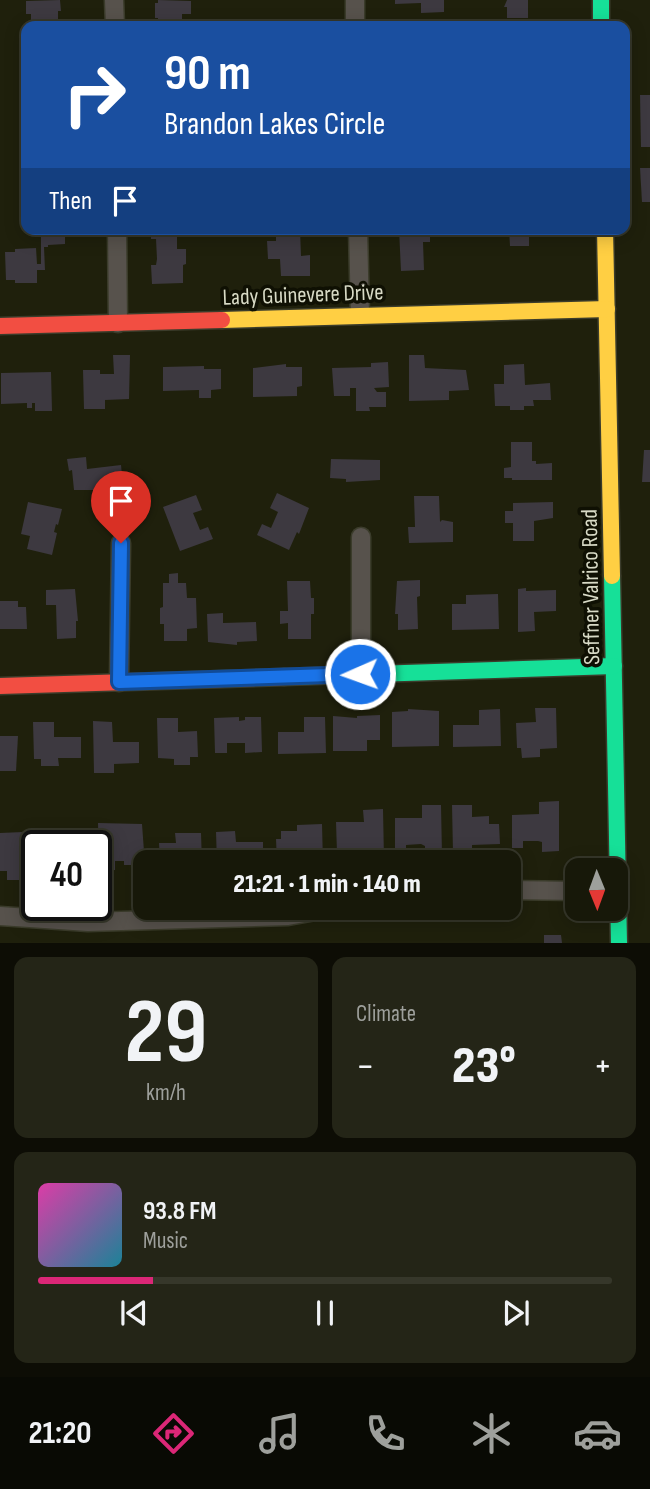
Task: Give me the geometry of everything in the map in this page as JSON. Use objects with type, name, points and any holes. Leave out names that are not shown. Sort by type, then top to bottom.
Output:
[{"type":"street","points":[[114,0],[115,21]]},
{"type":"street","points":[[355,0],[355,21]]},
{"type":"street","points":[[601,0],[601,21]]},
{"type":"street","points":[[117,235],[118,323]]},
{"type":"street","points":[[358,235],[359,315]]},
{"type":"street","name":"Seffner Valrico Road","points":[[605,235],[617,858]]},
{"type":"street","name":"Lady Guinevere Drive","points":[[0,326],[607,309]]},
{"type":"street","points":[[360,674],[361,537]]},
{"type":"street","points":[[119,682],[121,543]]},
{"type":"street","points":[[0,686],[614,666]]},
{"type":"street","points":[[521,890],[565,891]]},
{"type":"street","points":[[0,916],[88,922],[155,920]]},
{"type":"street","name":"Seffner Valrico Road","points":[[618,921],[619,943]]},
{"type":"building","points":[[60,0],[58,21],[31,21],[31,14],[26,14],[26,1]]},
{"type":"building","points":[[158,0],[191,1],[191,14],[182,14],[182,21],[158,21],[158,18],[155,18],[155,3],[158,3]]},
{"type":"building","points":[[395,0],[444,0],[444,12],[421,13],[421,3],[395,4]]},
{"type":"building","points":[[507,0],[528,0],[528,18],[507,18],[507,7],[504,7]]},
{"type":"building","points":[[640,95],[650,95],[650,147],[641,147]]},
{"type":"building","points":[[640,168],[650,168],[650,202],[642,202]]},
{"type":"building","points":[[41,235],[65,235],[65,244],[44,247],[45,270],[37,270],[37,283],[15,283],[15,280],[6,280],[5,252],[36,248],[37,264],[41,264]]},
{"type":"building","points":[[151,235],[177,235],[177,249],[186,249],[183,283],[152,284],[151,265],[156,265],[157,259],[156,239],[151,239]]},
{"type":"building","points":[[276,235],[300,235],[301,256],[310,255],[310,276],[281,276],[280,259],[268,259],[267,241],[276,241]]},
{"type":"building","points":[[399,235],[430,235],[430,242],[423,242],[424,270],[401,271]]},
{"type":"building","points":[[509,235],[529,235],[529,246],[510,246]]},
{"type":"building","points":[[113,355],[130,355],[129,399],[105,400],[105,409],[84,409],[83,370],[100,370],[100,374],[114,374]]},
{"type":"building","points":[[409,355],[424,355],[425,368],[466,370],[469,390],[449,391],[449,400],[409,401]]},
{"type":"building","points":[[388,362],[389,387],[374,388],[377,392],[386,392],[386,407],[369,407],[370,411],[356,411],[356,388],[350,388],[350,396],[334,396],[332,368],[371,367],[371,363]]},
{"type":"building","points":[[286,364],[286,367],[302,367],[302,386],[297,387],[297,396],[253,397],[253,368]]},
{"type":"building","points":[[524,364],[525,385],[550,383],[551,400],[533,400],[534,406],[524,406],[524,410],[495,406],[494,384],[504,384],[504,365]]},
{"type":"building","points":[[204,366],[204,369],[221,369],[221,389],[211,390],[211,398],[199,398],[199,390],[163,391],[163,367]]},
{"type":"building","points":[[51,372],[52,411],[35,411],[35,403],[32,403],[32,408],[27,408],[27,403],[1,404],[1,373]]},
{"type":"building","points":[[511,442],[532,442],[532,461],[536,461],[536,464],[552,463],[552,480],[504,478],[504,468],[511,467]]},
{"type":"building","points":[[644,450],[650,450],[650,482],[642,482]]},
{"type":"building","points":[[86,457],[87,469],[121,465],[123,485],[107,486],[107,490],[74,490],[72,470],[69,471],[67,459]]},
{"type":"building","points":[[331,459],[380,460],[380,480],[346,482],[346,479],[330,478]]},
{"type":"building","points":[[277,493],[309,508],[299,534],[297,532],[289,550],[257,535],[262,524],[271,528],[278,512],[270,508]]},
{"type":"building","points":[[196,495],[202,510],[193,513],[200,530],[208,527],[213,539],[180,551],[163,507]]},
{"type":"building","points":[[414,496],[439,496],[440,522],[453,522],[453,542],[409,543],[408,527],[415,527]]},
{"type":"building","points":[[28,502],[62,509],[54,532],[57,533],[52,555],[27,549],[30,536],[21,534]]},
{"type":"building","points":[[553,502],[553,518],[534,521],[534,541],[513,541],[513,523],[505,523],[505,511],[513,511],[513,503]]},
{"type":"building","points":[[178,573],[178,583],[186,583],[187,598],[196,598],[197,628],[187,629],[187,641],[164,641],[164,624],[160,624],[163,583],[169,583],[169,574]]},
{"type":"building","points":[[420,580],[420,596],[417,597],[418,629],[398,630],[398,614],[395,614],[397,581]]},
{"type":"building","points":[[287,581],[310,581],[311,598],[314,598],[311,639],[288,639],[288,623],[280,624],[280,611],[288,611]]},
{"type":"building","points":[[526,588],[526,591],[556,590],[556,611],[534,612],[535,631],[518,632],[518,589]]},
{"type":"building","points":[[75,589],[78,621],[76,638],[57,639],[56,605],[46,605],[46,590]]},
{"type":"building","points":[[498,594],[499,629],[452,630],[452,604],[466,604],[466,595]]},
{"type":"building","points":[[0,601],[18,601],[18,607],[26,607],[27,629],[0,629]]},
{"type":"building","points":[[223,613],[223,623],[256,622],[257,641],[237,642],[237,645],[208,642],[207,614]]},
{"type":"building","points":[[535,708],[556,708],[557,748],[540,749],[540,757],[522,758],[521,748],[517,748],[516,723],[536,722]]},
{"type":"building","points":[[408,709],[439,711],[439,746],[392,747],[392,712]]},
{"type":"building","points":[[500,709],[501,746],[453,747],[453,725],[479,725],[479,710]]},
{"type":"building","points":[[380,715],[380,740],[367,740],[367,751],[333,751],[333,716],[357,718]]},
{"type":"building","points":[[239,717],[239,721],[245,720],[245,717],[261,717],[262,752],[245,753],[245,743],[227,743],[227,753],[215,753],[214,718]]},
{"type":"building","points":[[304,717],[325,717],[326,753],[278,754],[278,732],[304,732]]},
{"type":"building","points":[[157,718],[178,718],[178,732],[197,731],[198,757],[190,757],[190,765],[174,765],[174,759],[158,758]]},
{"type":"building","points":[[93,721],[112,722],[113,742],[139,742],[139,763],[114,764],[114,773],[94,773]]},
{"type":"building","points":[[33,722],[54,722],[54,737],[81,737],[81,758],[58,758],[59,766],[41,766],[41,759],[34,759]]},
{"type":"building","points":[[0,736],[18,736],[16,771],[0,771]]},
{"type":"building","points":[[559,801],[559,851],[542,852],[542,842],[538,841],[523,841],[523,848],[512,848],[512,815],[539,814],[539,802]]},
{"type":"building","points":[[422,805],[441,805],[442,850],[425,850],[425,846],[421,844],[406,845],[406,850],[395,850],[395,818],[422,818]]},
{"type":"building","points":[[452,805],[472,805],[472,817],[489,816],[489,824],[499,824],[500,844],[472,845],[472,850],[453,850]]},
{"type":"building","points":[[383,809],[384,850],[337,850],[336,822],[364,822],[363,810]]},
{"type":"building","points":[[98,823],[142,824],[144,850],[133,850],[133,865],[115,861],[115,870],[112,870],[112,830],[98,830]]},
{"type":"building","points":[[322,824],[323,850],[276,850],[276,839],[281,839],[281,831],[297,831],[297,825]]},
{"type":"building","points":[[235,831],[236,842],[263,842],[263,850],[217,850],[216,832]]},
{"type":"building","points":[[21,832],[21,880],[7,880],[7,871],[0,871],[0,833]]},
{"type":"building","points":[[175,833],[201,833],[202,850],[159,850],[159,843],[176,843]]},
{"type":"building","points":[[544,935],[561,935],[562,943],[544,943]]},
{"type":"traffic: fast","points":[[601,0],[601,21]]},
{"type":"traffic: fast","points":[[612,576],[619,943]]},
{"type":"traffic: fast","points":[[284,677],[614,666]]},
{"type":"traffic: slow","points":[[605,235],[612,576]]},
{"type":"traffic: slow","points":[[222,320],[607,309]]},
{"type":"traffic: jam","points":[[0,326],[222,320]]},
{"type":"traffic: jam","points":[[0,686],[284,677]]},
{"type":"route","points":[[121,543],[119,682],[360,674]]}]
